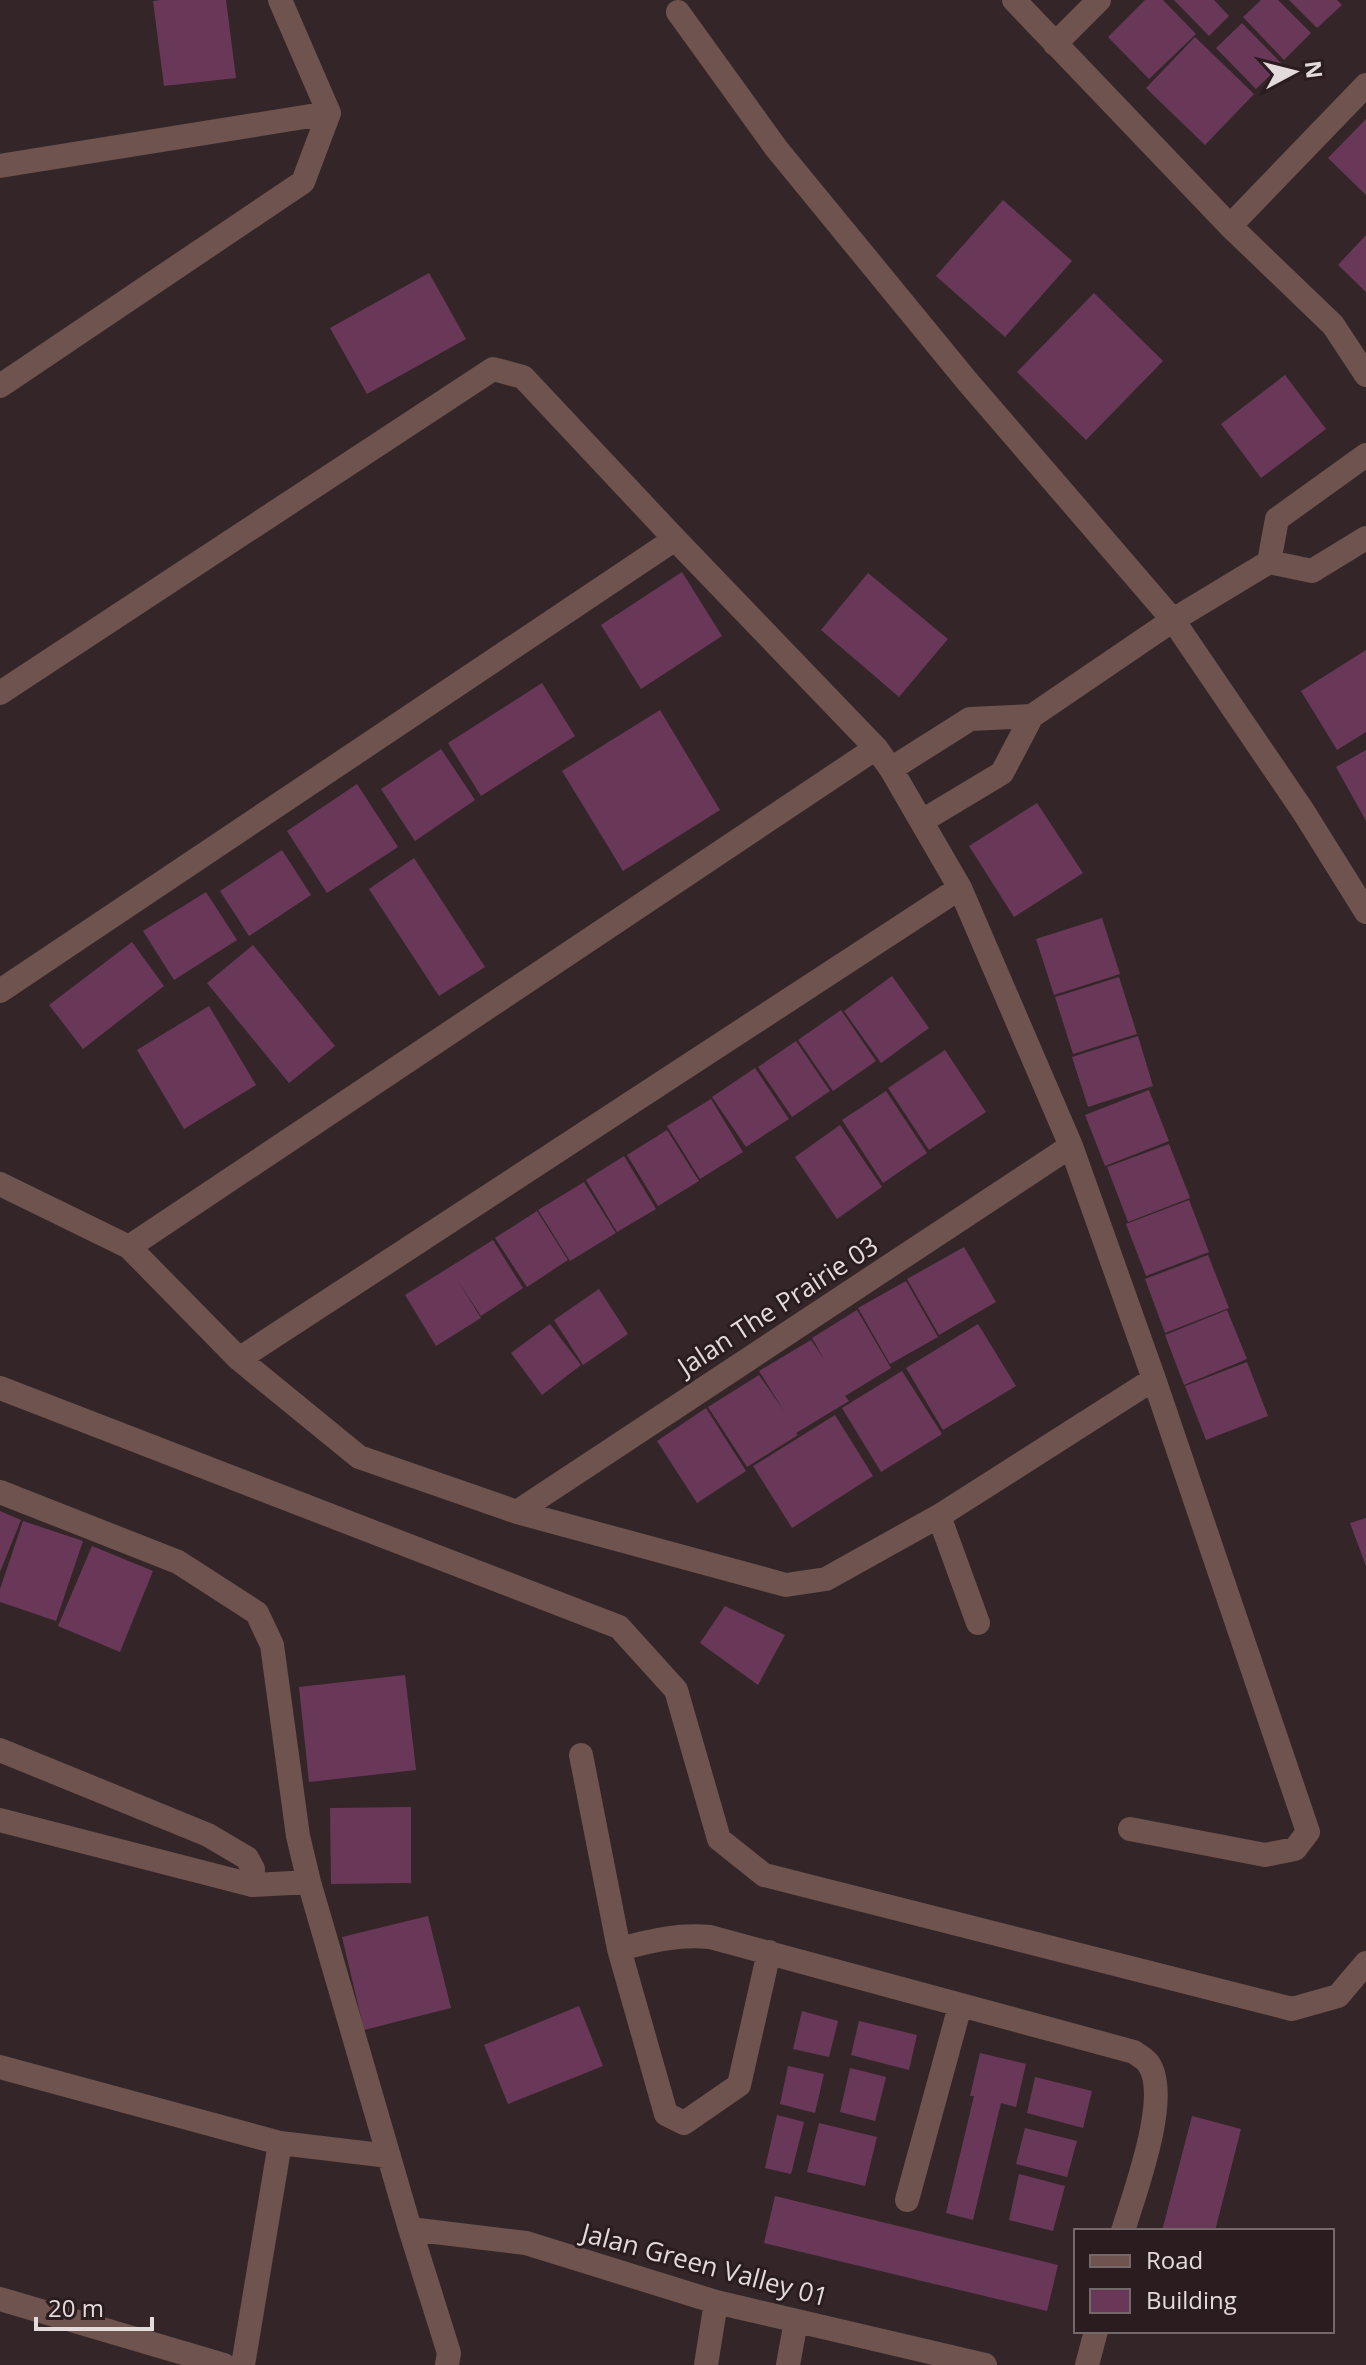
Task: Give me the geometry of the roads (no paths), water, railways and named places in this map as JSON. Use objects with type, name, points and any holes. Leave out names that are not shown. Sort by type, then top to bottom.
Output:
[{"type":"street","points":[[0,386],[303,182],[329,113],[280,0]]},
{"type":"street","points":[[1014,0],[1230,226],[1333,325],[1366,375]]},
{"type":"street","points":[[1055,44],[1099,0]]},
{"type":"street","points":[[680,4],[776,148],[967,381],[1173,620],[1303,811],[1366,912]]},
{"type":"street","points":[[1230,226],[1366,85]]},
{"type":"street","points":[[0,166],[329,113]]},
{"type":"street","points":[[0,693],[493,369],[523,377],[876,748],[891,769],[960,888],[1071,1146],[1308,1832],[1295,1849],[1265,1855],[1130,1829]]},
{"type":"street","points":[[1269,562],[1277,519],[1366,455]]},
{"type":"street","points":[[922,821],[1002,773],[1032,716],[1173,620],[1269,562],[1312,571],[1366,538]]},
{"type":"street","points":[[0,991],[675,539]]},
{"type":"street","points":[[891,769],[970,719],[1032,716]]},
{"type":"street","points":[[129,1247],[876,748]]},
{"type":"street","points":[[239,1359],[960,888]]},
{"type":"street","name":"Jalan The Prairie 03","points":[[517,1512],[1071,1146]]},
{"type":"street","points":[[0,1184],[129,1247],[239,1359],[359,1457],[517,1512],[786,1585],[826,1579],[939,1516],[1154,1379]]},
{"type":"street","points":[[0,1388],[619,1627],[676,1690],[719,1839],[764,1875],[1292,2009],[1338,1996],[1366,1963]]},
{"type":"street","points":[[0,1492],[178,1562],[257,1613],[272,1645],[298,1836],[309,1882],[449,2353],[447,2365]]},
{"type":"street","points":[[939,1516],[978,1623]]},
{"type":"street","points":[[0,1750],[208,1835],[247,1858],[253,1869],[252,1885]]},
{"type":"street","points":[[581,1755],[619,1949],[666,2114],[684,2123],[739,2085],[769,1952]]},
{"type":"street","points":[[0,1820],[252,1885],[309,1882]]},
{"type":"street","points":[[619,1949],[685,1935],[710,1937],[1134,2052],[1149,2063],[1157,2086],[1156,2117],[1124,2229]]},
{"type":"street","points":[[907,2200],[960,2006]]},
{"type":"street","points":[[0,2067],[280,2143],[389,2156]]},
{"type":"street","points":[[243,2365],[280,2143]]},
{"type":"street","name":"Jalan Green Valley 01","points":[[410,2229],[526,2243],[716,2302],[985,2365]]},
{"type":"street","points":[[0,2299],[224,2365]]},
{"type":"street","points":[[706,2365],[716,2302]]},
{"type":"street","points":[[788,2365],[796,2321]]},
{"type":"street","points":[[1087,2365],[1095,2333]]}]
